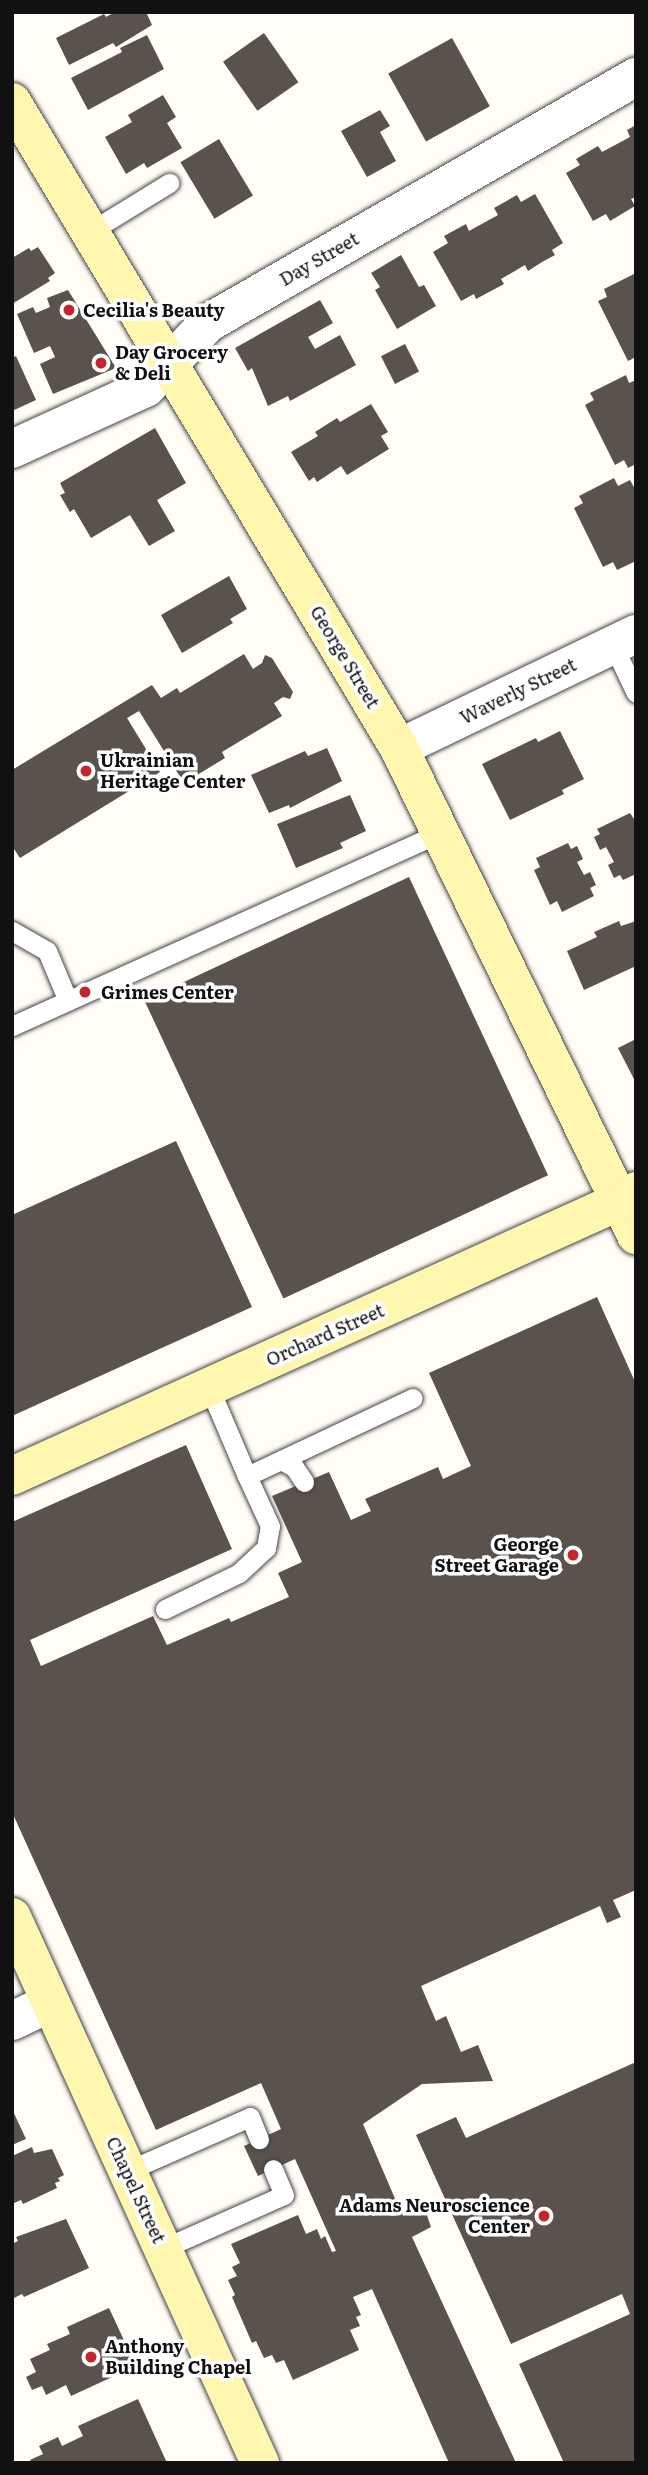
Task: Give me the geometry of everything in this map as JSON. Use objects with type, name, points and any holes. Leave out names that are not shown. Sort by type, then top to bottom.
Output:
[{"type":"main road","name":"George Street","points":[[12,102],[400,748],[628,1196],[636,1235]]},
{"type":"main road","name":"Orchard Street","points":[[12,1476],[628,1196]]},
{"type":"main road","name":"Chapel Street","points":[[12,1917],[260,2463]]},
{"type":"street","name":"Day Street","points":[[12,449],[146,388],[208,323],[636,77]]},
{"type":"street","name":"Waverly Street","points":[[400,748],[624,640]]},
{"type":"street","points":[[12,2021],[50,2003]]},
{"type":"lane","points":[[91,232],[169,183]]},
{"type":"lane","points":[[624,640],[636,693]]},
{"type":"lane","points":[[12,1026],[441,832]]},
{"type":"lane","points":[[12,931],[47,951],[68,1001]]},
{"type":"lane","points":[[165,1609],[239,1573],[266,1548],[276,1523],[247,1476],[209,1387]]},
{"type":"lane","points":[[247,1476],[413,1398]]},
{"type":"lane","points":[[281,1460],[294,1466],[304,1482]]},
{"type":"lane","points":[[127,2171],[250,2117],[260,2139]]},
{"type":"lane","points":[[162,2249],[284,2195],[273,2169]]},
{"type":"building","points":[[115,12],[146,12],[152,25],[116,47],[113,43],[69,65],[56,38],[104,14],[106,17]]},
{"type":"building","points":[[264,33],[298,82],[257,111],[223,62]]},
{"type":"building","points":[[147,35],[164,69],[88,110],[71,78],[122,52],[120,48]]},
{"type":"building","points":[[452,38],[490,106],[426,142],[388,73]]},
{"type":"building","points":[[163,95],[176,117],[167,123],[182,148],[147,168],[144,163],[126,174],[105,137],[132,122],[128,115]]},
{"type":"building","points":[[380,110],[390,126],[380,132],[396,161],[367,177],[341,131]]},
{"type":"building","points":[[636,125],[636,197],[631,199],[635,206],[610,221],[606,214],[593,221],[566,173],[580,165],[576,159],[598,146],[602,152],[630,137],[627,130]]},
{"type":"building","points":[[219,139],[253,196],[214,219],[180,162]]},
{"type":"building","points":[[535,194],[563,243],[552,250],[555,255],[528,271],[525,265],[501,279],[504,284],[476,299],[474,294],[461,301],[433,252],[448,243],[444,236],[466,224],[469,231],[498,215],[494,208],[517,195],[521,202]]},
{"type":"building","points":[[38,247],[55,273],[48,278],[50,281],[12,304],[12,258],[29,248],[31,251]]},
{"type":"building","points":[[401,255],[419,287],[424,285],[436,306],[397,329],[375,290],[380,287],[371,273]]},
{"type":"building","points":[[636,273],[636,357],[628,361],[598,301],[607,297],[604,289]]},
{"type":"building","points":[[68,290],[116,368],[53,394],[40,364],[55,357],[50,346],[34,353],[17,314],[33,307],[36,313],[50,307],[47,298]]},
{"type":"building","points":[[320,300],[333,323],[308,337],[315,349],[340,335],[356,365],[290,401],[288,396],[268,406],[252,368],[248,371],[235,348]]},
{"type":"building","points":[[405,344],[419,372],[395,384],[381,356]]},
{"type":"building","points":[[16,356],[36,400],[12,411],[12,358]]},
{"type":"building","points":[[626,375],[629,383],[636,380],[636,464],[628,468],[624,460],[615,465],[585,405],[594,400],[590,393]]},
{"type":"building","points":[[371,404],[388,432],[381,436],[389,449],[347,475],[341,466],[317,482],[314,477],[309,481],[291,452],[318,436],[315,432],[337,418],[340,422]]},
{"type":"building","points":[[155,428],[186,483],[157,500],[175,531],[149,546],[130,515],[91,538],[74,509],[70,512],[60,495],[65,493],[60,483]]},
{"type":"building","points":[[614,478],[618,486],[630,480],[636,491],[636,561],[617,570],[613,562],[603,567],[574,508],[583,503],[579,496]]},
{"type":"building","points":[[229,576],[247,609],[230,619],[233,623],[182,653],[161,615]]},
{"type":"building","points":[[244,654],[253,669],[262,663],[265,655],[272,658],[293,692],[290,699],[283,697],[274,703],[282,716],[222,752],[225,758],[184,783],[139,711],[127,718],[160,772],[20,858],[12,846],[12,770],[152,685],[161,698],[177,688],[180,693]]},
{"type":"building","points":[[560,731],[584,779],[562,790],[564,794],[510,820],[482,764],[536,738],[538,742]]},
{"type":"building","points":[[327,748],[342,781],[290,808],[289,805],[269,813],[251,775],[305,751],[308,756]]},
{"type":"building","points":[[350,795],[366,831],[340,843],[343,848],[296,868],[277,824]]},
{"type":"building","points":[[630,813],[636,822],[636,874],[623,880],[620,875],[614,878],[608,865],[614,862],[606,847],[600,850],[594,837],[600,834],[597,829]]},
{"type":"building","points":[[568,843],[571,849],[577,846],[583,859],[577,862],[584,875],[590,872],[596,885],[590,888],[594,896],[562,912],[557,901],[550,905],[534,870],[540,867],[536,858]]},
{"type":"building","points":[[409,877],[548,1175],[283,1299],[144,1000]]},
{"type":"building","points":[[619,921],[621,926],[636,921],[636,966],[584,990],[567,951],[597,937],[594,932]]},
{"type":"building","points":[[636,1039],[636,1083],[618,1048]]},
{"type":"building","points":[[176,1141],[252,1307],[12,1416],[12,1215]]},
{"type":"building","points":[[597,1297],[636,1384],[636,1890],[613,1900],[621,1917],[607,1923],[600,1906],[421,1986],[436,2021],[446,2016],[461,2052],[478,2045],[493,2081],[422,2084],[363,2124],[399,2208],[421,2198],[431,2227],[412,2237],[516,2463],[449,2463],[372,2289],[353,2297],[361,2315],[356,2317],[360,2326],[350,2330],[359,2350],[293,2380],[284,2360],[276,2363],[272,2355],[264,2358],[256,2341],[252,2343],[232,2297],[235,2295],[228,2280],[237,2276],[232,2267],[240,2263],[231,2244],[298,2215],[306,2234],[317,2229],[321,2239],[325,2236],[332,2252],[336,2251],[295,2159],[258,2176],[244,2146],[281,2129],[261,2083],[156,2130],[12,1812],[12,1522],[186,1445],[232,1549],[30,1640],[41,1666],[153,1616],[167,1645],[229,1618],[231,1622],[289,1597],[278,1573],[302,1562],[272,1496],[329,1472],[351,1520],[371,1511],[365,1499],[438,1467],[443,1479],[471,1466],[429,1373]]},
{"type":"building","name":"Adams Neuroscience Center","points":[[636,2062],[636,2463],[564,2463],[519,2364],[630,2314],[622,2294],[511,2344],[416,2135],[456,2117],[466,2138]]},
{"type":"building","points":[[12,2109],[26,2139],[12,2145]]},
{"type":"building","points":[[32,2147],[34,2153],[52,2149],[64,2175],[55,2183],[57,2188],[23,2204],[21,2200],[12,2204],[12,2156]]},
{"type":"building","points":[[66,2219],[89,2268],[24,2297],[22,2294],[12,2299],[12,2244],[18,2241],[16,2237]]},
{"type":"building","points":[[109,2308],[136,2366],[71,2396],[66,2385],[46,2395],[42,2386],[32,2390],[26,2377],[36,2372],[30,2359],[50,2350],[47,2344],[70,2334],[67,2327]]},
{"type":"building","points":[[138,2399],[167,2463],[31,2463],[30,2460],[43,2454],[39,2446],[58,2437],[62,2446],[83,2436],[78,2426]]},
{"type":"place","name":"Cecilia's Beauty","points":[[69,310]]},
{"type":"place","name":"Day Grocery & Deli","points":[[101,363]]},
{"type":"place","name":"Ukrainian Heritage Center","points":[[86,771]]},
{"type":"place","name":"Grimes Center","points":[[85,992]]},
{"type":"place","name":"George Street Garage","points":[[573,1555]]},
{"type":"place","name":"Adams Neuroscience Center","points":[[544,2216]]},
{"type":"place","name":"Anthony Building Chapel","points":[[91,2357]]}]
